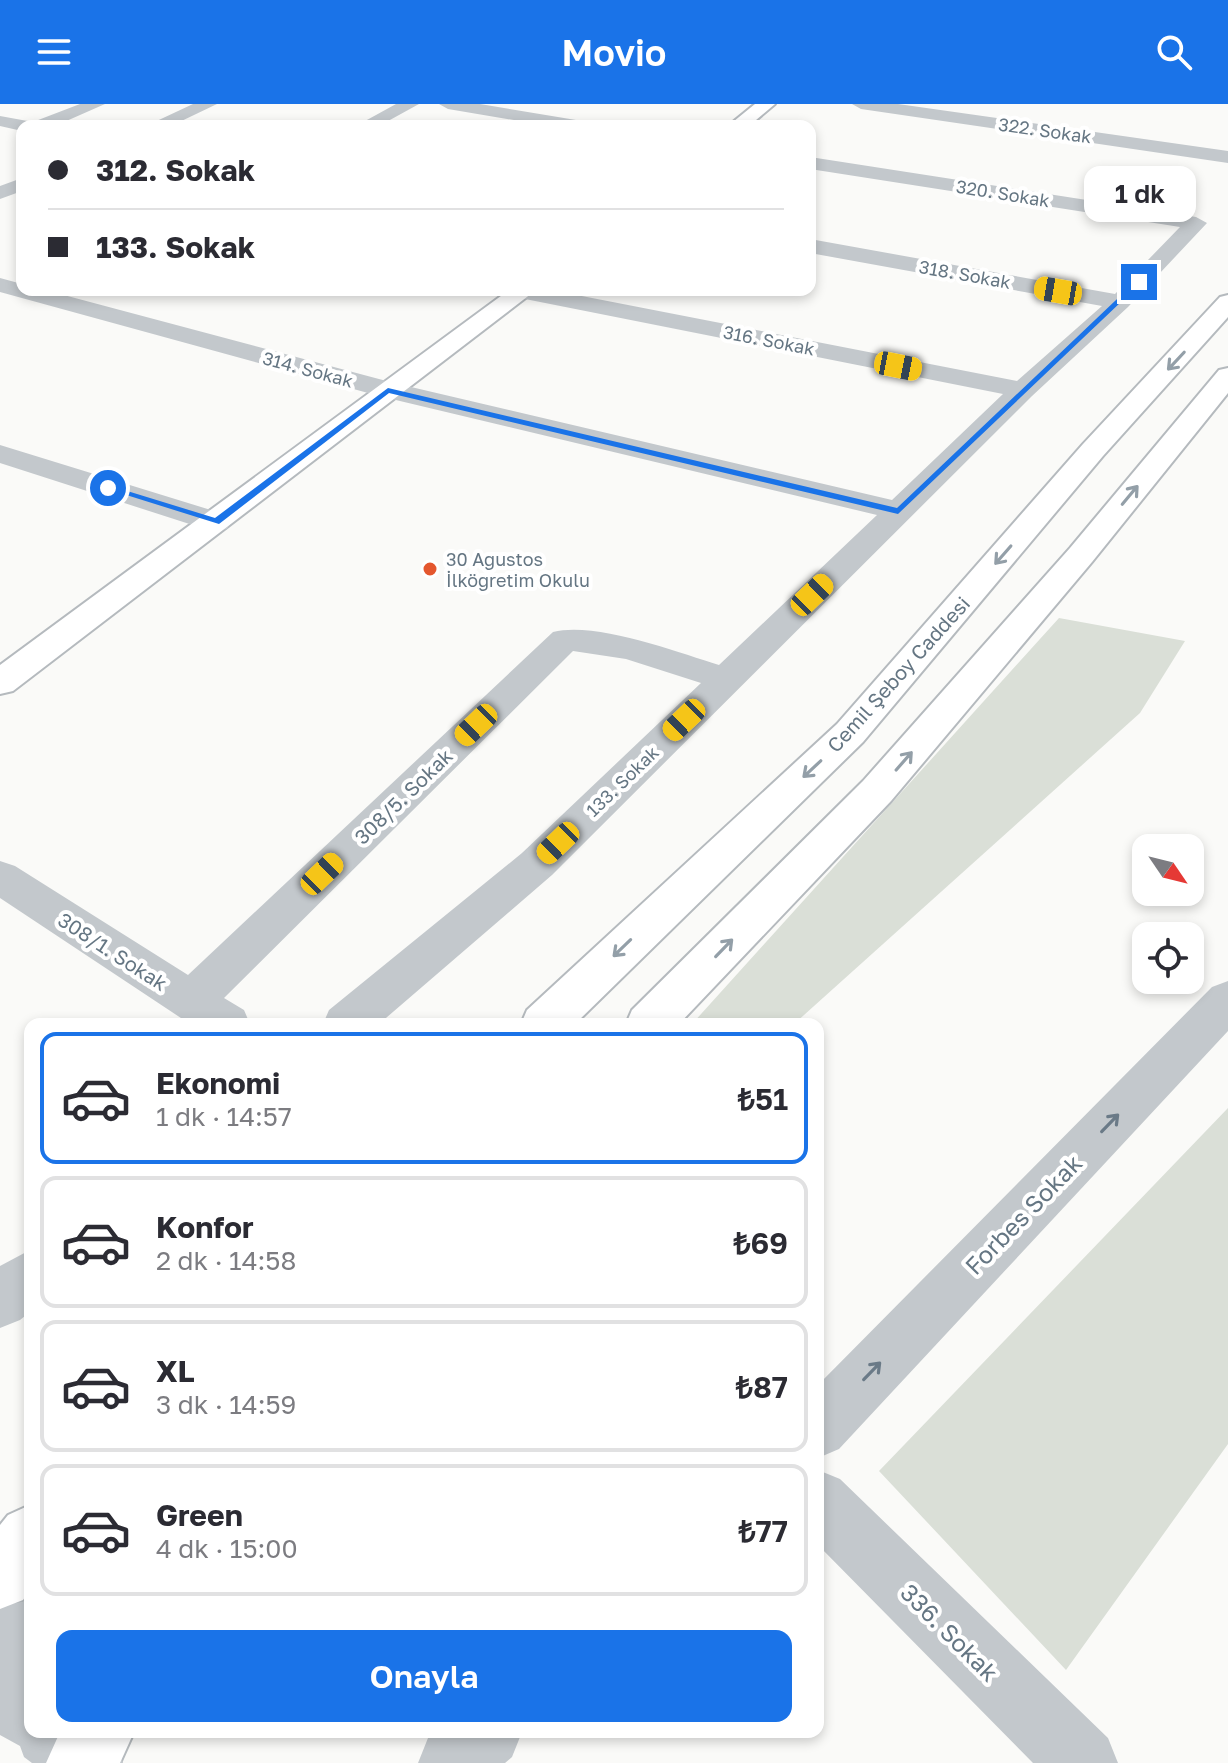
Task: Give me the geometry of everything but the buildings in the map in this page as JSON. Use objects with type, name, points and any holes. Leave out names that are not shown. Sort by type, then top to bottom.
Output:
[{"type":"main road","points":[[745,120],[766,104]]},
{"type":"main road","points":[[0,683],[514,296]]},
{"type":"main road","name":"Cemil Şeboy Caddesi","points":[[550,1018],[850,733],[1093,450],[1228,302]]},
{"type":"main road","points":[[655,1018],[877,791],[1081,555],[1228,376]]},
{"type":"main road","points":[[0,1577],[24,1545]]},
{"type":"street","points":[[55,120],[96,104]]},
{"type":"street","points":[[170,120],[208,104]]},
{"type":"street","points":[[377,120],[410,104]]},
{"type":"street","points":[[448,104],[545,120]]},
{"type":"street","name":"322. Sokak","points":[[861,104],[1228,157]]},
{"type":"street","points":[[1044,130],[1058,113]]},
{"type":"street","name":"320. Sokak","points":[[816,164],[1196,223]]},
{"type":"street","name":"133. Sokak","points":[[353,1018],[537,864],[1023,390],[1120,302],[1196,223]]},
{"type":"street","name":"318. Sokak","points":[[816,247],[1120,302]]},
{"type":"street","name":"314. Sokak","points":[[41,296],[388,390],[898,511]]},
{"type":"street","name":"316. Sokak","points":[[546,296],[1023,390]]},
{"type":"street","points":[[0,454],[216,522]]},
{"type":"street","name":"308/5. Sokak","points":[[209,1013],[565,639],[631,649],[726,679]]},
{"type":"street","name":"308/1. Sokak","points":[[0,877],[209,1013]]},
{"type":"street","name":"Forbes Sokak","points":[[824,1422],[1228,1000]]},
{"type":"street","points":[[0,1301],[24,1282]]},
{"type":"street","name":"336. Sokak","points":[[824,1507],[1083,1763]]},
{"type":"street","points":[[0,1638],[24,1635]]},
{"type":"street","points":[[0,1690],[24,1711]]},
{"type":"street","points":[[453,1763],[480,1738]]},
{"type":"shaded area","points":[[1059,618],[1185,641],[1140,713],[801,1018],[697,1018]]},
{"type":"shaded area","points":[[1228,1108],[1228,1444],[1066,1670],[879,1471]]},
{"type":"place","name":"30 Ağustos İlköğretim Okulu","points":[[430,569]]},
{"type":"route","points":[[108,488],[216,522],[388,390],[898,511],[1139,282]]}]
